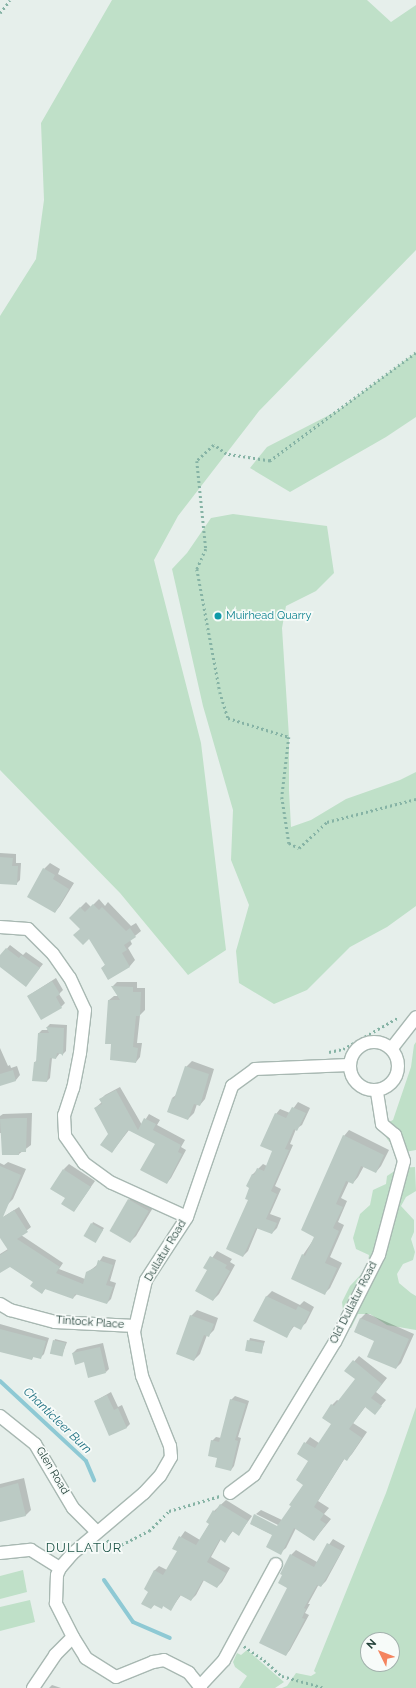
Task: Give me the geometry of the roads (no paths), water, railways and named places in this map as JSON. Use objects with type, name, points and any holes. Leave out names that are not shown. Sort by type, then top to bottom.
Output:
[{"type":"street","points":[[0,927],[28,930],[53,954],[70,978],[85,1010],[80,1053],[73,1088],[64,1114],[66,1136],[84,1163],[112,1183],[187,1217]]},
{"type":"street","points":[[392,1048],[416,1017]]},
{"type":"street","points":[[374,1041],[380,1042],[392,1048],[396,1054],[399,1064],[398,1072],[392,1083],[388,1087],[377,1091],[364,1089],[356,1083],[351,1075],[349,1065],[356,1050],[361,1045],[374,1041]]},
{"type":"street","name":"Dullatur Road","points":[[97,1532],[144,1493],[160,1476],[171,1457],[170,1446],[142,1376],[134,1332],[146,1280],[187,1217],[232,1086],[255,1069],[349,1065]]},
{"type":"street","name":"Old Dullatur Road","points":[[230,1493],[254,1475],[335,1342],[379,1255],[404,1161],[395,1135],[382,1124],[377,1091]]},
{"type":"street","name":"Tintock Place","points":[[0,1304],[10,1310],[55,1322],[135,1326]]},
{"type":"street","name":"Glen Road","points":[[0,1416],[35,1444],[73,1508],[97,1532]]},
{"type":"street","points":[[97,1532],[60,1568],[57,1575],[56,1603],[73,1637],[86,1658],[117,1683],[153,1662],[164,1660],[189,1673],[200,1687],[224,1660],[249,1611],[276,1564]]},
{"type":"street","points":[[0,1553],[31,1550],[60,1568]]},
{"type":"street","points":[[33,1688],[55,1655],[73,1637]]},
{"type":"waterway","name":"Chanticleer Burn","points":[[0,1381],[86,1461],[94,1480]]},
{"type":"waterway","name":"Chanticleer Burn","points":[[104,1580],[133,1622],[170,1638]]},
{"type":"place","name":"Muirhead Quarry","points":[[218,616]]},
{"type":"district","name":"DULLATUR","points":[[84,1548]]}]
